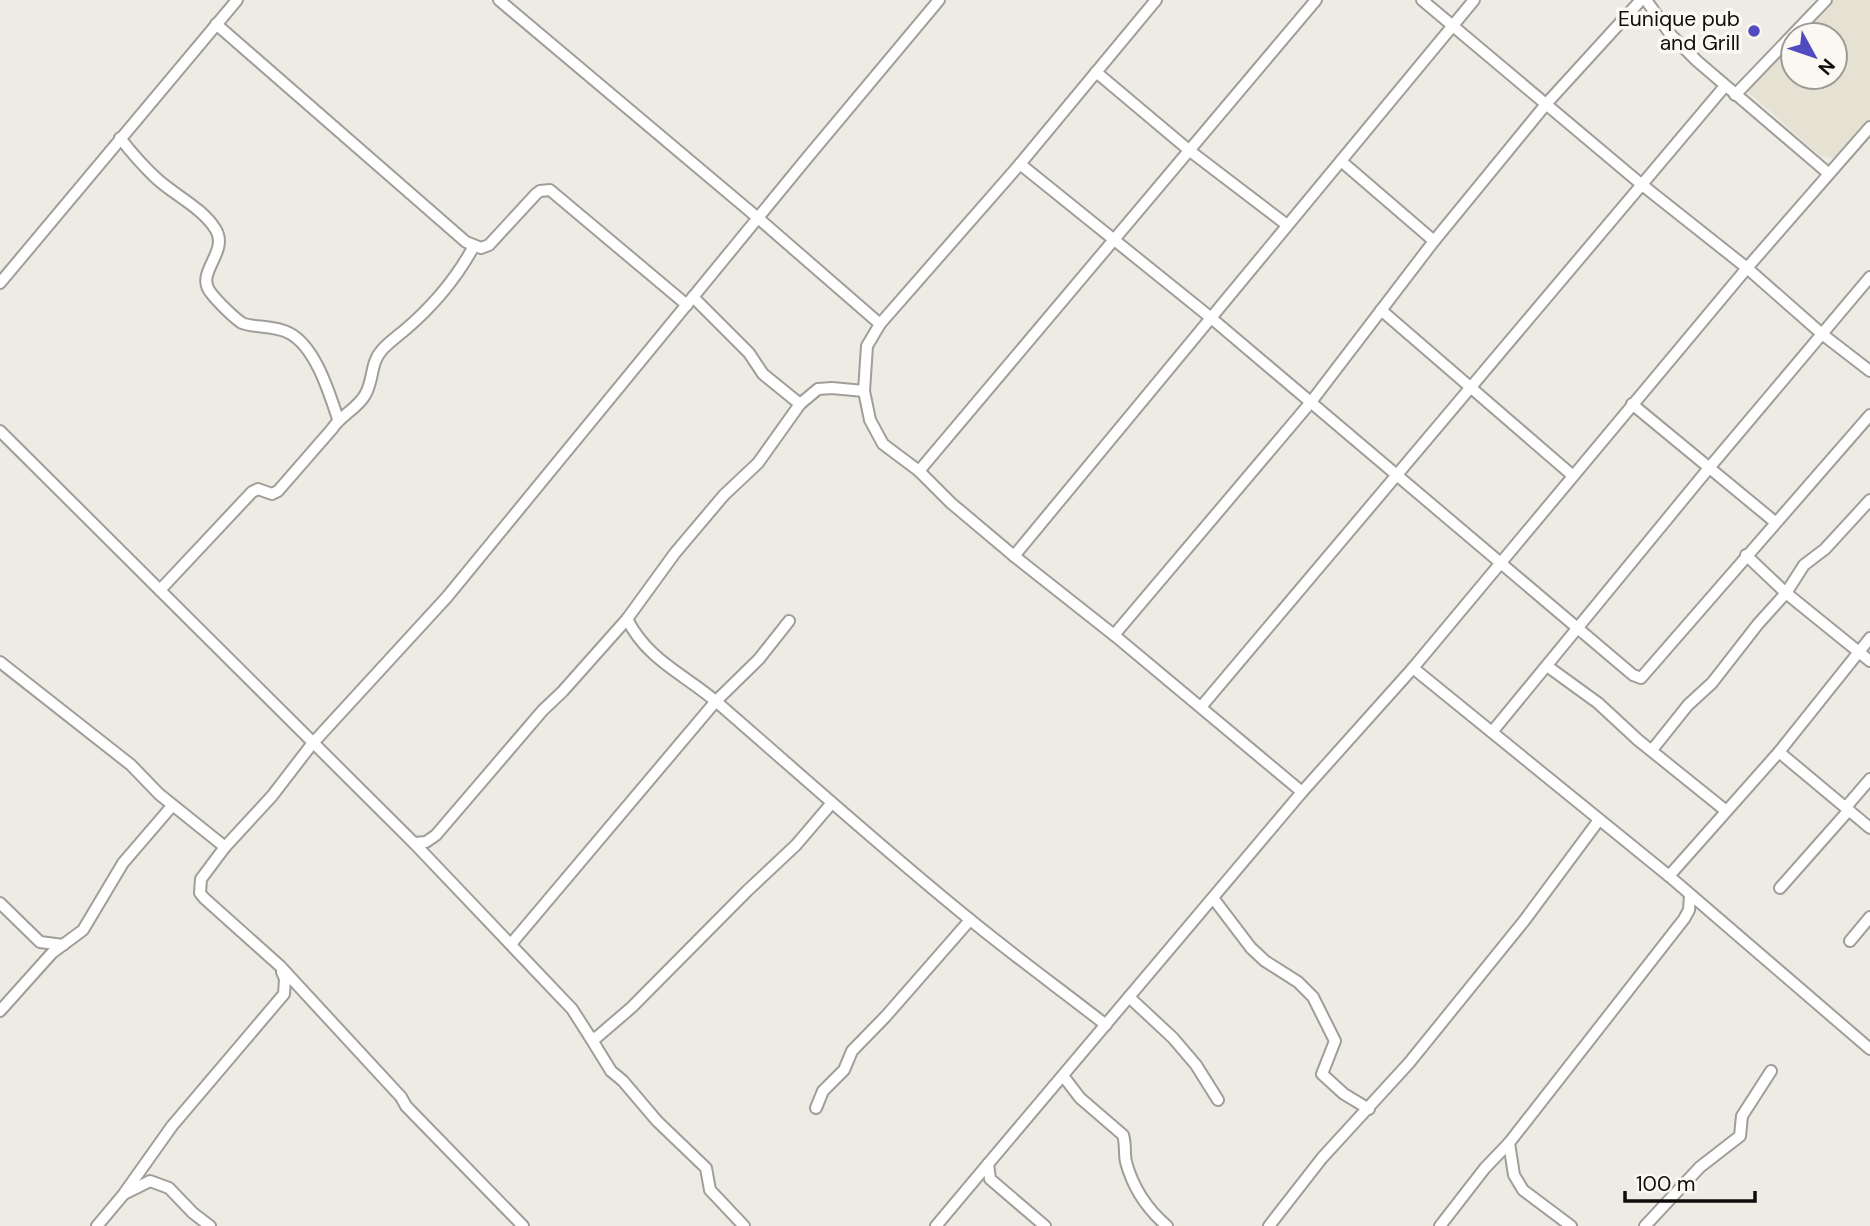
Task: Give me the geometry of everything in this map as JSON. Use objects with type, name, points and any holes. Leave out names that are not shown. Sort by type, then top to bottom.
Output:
[{"type":"street","points":[[0,284],[237,0]]},
{"type":"street","points":[[499,0],[880,324]]},
{"type":"street","points":[[523,1226],[419,1120],[321,1009],[200,893],[201,879],[225,847],[272,796],[312,744],[447,597],[939,0]]},
{"type":"street","points":[[1156,0],[1020,164],[880,324],[867,346],[864,391],[870,420],[883,444],[919,471],[951,503],[1013,556],[1114,635],[1302,792]]},
{"type":"street","points":[[919,471],[1316,0]]},
{"type":"street","points":[[1422,0],[1641,184],[1748,268],[1822,334],[1870,371]]},
{"type":"street","points":[[1013,556],[1474,0]]},
{"type":"street","points":[[1114,635],[1311,402],[1434,241],[1547,103],[1644,0],[1671,35],[1725,86],[1828,173]]},
{"type":"street","points":[[1735,95],[1826,0]]},
{"type":"street","points":[[216,24],[474,246],[489,246],[536,194],[550,190],[690,301],[749,353],[763,374],[800,404]]},
{"type":"street","points":[[1096,72],[1190,150],[1287,225]]},
{"type":"street","points":[[1201,707],[1725,86]]},
{"type":"street","points":[[936,1226],[1302,792],[1413,668],[1572,475],[1828,173],[1870,127]]},
{"type":"street","points":[[120,138],[155,177],[216,229],[220,242],[213,264],[205,276],[211,293],[242,323],[277,328],[301,341],[320,373],[338,419]]},
{"type":"street","points":[[1341,162],[1434,241]]},
{"type":"street","points":[[1020,164],[1210,317],[1578,629],[1640,678],[1870,415]]},
{"type":"street","points":[[160,590],[253,492],[258,489],[272,494],[278,491],[338,419],[365,396],[374,362],[381,351],[451,284],[474,246]]},
{"type":"street","points":[[1492,732],[1870,277]]},
{"type":"street","points":[[1381,310],[1572,475]]},
{"type":"street","points":[[414,844],[426,842],[436,835],[543,710],[627,619],[675,553],[724,495],[758,463],[800,404],[818,389],[864,391]]},
{"type":"street","points":[[1632,404],[1775,522]]},
{"type":"street","points":[[0,431],[512,944],[546,984],[572,1009],[611,1071],[657,1121],[706,1168],[710,1190],[744,1226]]},
{"type":"street","points":[[1652,750],[1688,705],[1712,683],[1786,593],[1804,565],[1825,549],[1870,500]]},
{"type":"street","points":[[1746,555],[1786,593],[1870,661]]},
{"type":"street","points":[[627,619],[636,637],[656,658],[716,701],[831,804],[970,920],[1106,1025]]},
{"type":"street","points":[[512,944],[716,701],[759,659],[789,621]]},
{"type":"street","points":[[1669,876],[1779,752],[1870,638]]},
{"type":"street","points":[[0,662],[131,765],[172,806],[225,847]]},
{"type":"street","points":[[1547,666],[1598,704],[1725,810]]},
{"type":"street","points":[[1413,668],[1669,876],[1870,1049]]},
{"type":"street","points":[[1779,752],[1870,828]]},
{"type":"street","points":[[1780,888],[1848,809],[1870,779]]},
{"type":"street","points":[[590,1037],[596,1038],[632,1007],[796,845],[831,804]]},
{"type":"street","points":[[0,1011],[52,953],[83,930],[123,863],[172,806]]},
{"type":"street","points":[[1269,1226],[1322,1158],[1369,1109],[1524,921],[1599,820]]},
{"type":"street","points":[[1440,1226],[1485,1168],[1509,1143],[1684,919],[1689,910],[1690,895]]},
{"type":"street","points":[[1213,898],[1265,961],[1298,982],[1313,997],[1335,1041],[1322,1074],[1344,1094],[1369,1109]]},
{"type":"street","points":[[0,903],[40,942],[63,946]]},
{"type":"street","points":[[1850,941],[1870,917]]},
{"type":"street","points":[[816,1108],[823,1091],[844,1070],[852,1051],[970,920]]},
{"type":"street","points":[[97,1226],[123,1195],[172,1126],[284,994],[285,979],[279,966]]},
{"type":"street","points":[[1129,997],[1173,1038],[1196,1065],[1218,1100]]},
{"type":"street","points":[[1644,1226],[1700,1167],[1740,1136],[1742,1116],[1771,1071]]},
{"type":"street","points":[[1064,1077],[1080,1098],[1123,1135],[1125,1158],[1138,1191],[1152,1213],[1167,1226]]},
{"type":"street","points":[[1509,1143],[1514,1175],[1524,1190],[1571,1226]]},
{"type":"street","points":[[988,1164],[990,1179],[1045,1226]]},
{"type":"street","points":[[123,1195],[150,1181],[169,1188],[192,1213],[210,1226]]},
{"type":"shaded area","points":[[1834,0],[1870,0],[1870,122],[1840,157],[1834,159],[1819,155],[1747,91],[1779,58],[1779,91],[1849,91],[1849,21],[1814,21]]},
{"type":"place","name":"Eunique pub and Grill","points":[[1754,31]]}]
